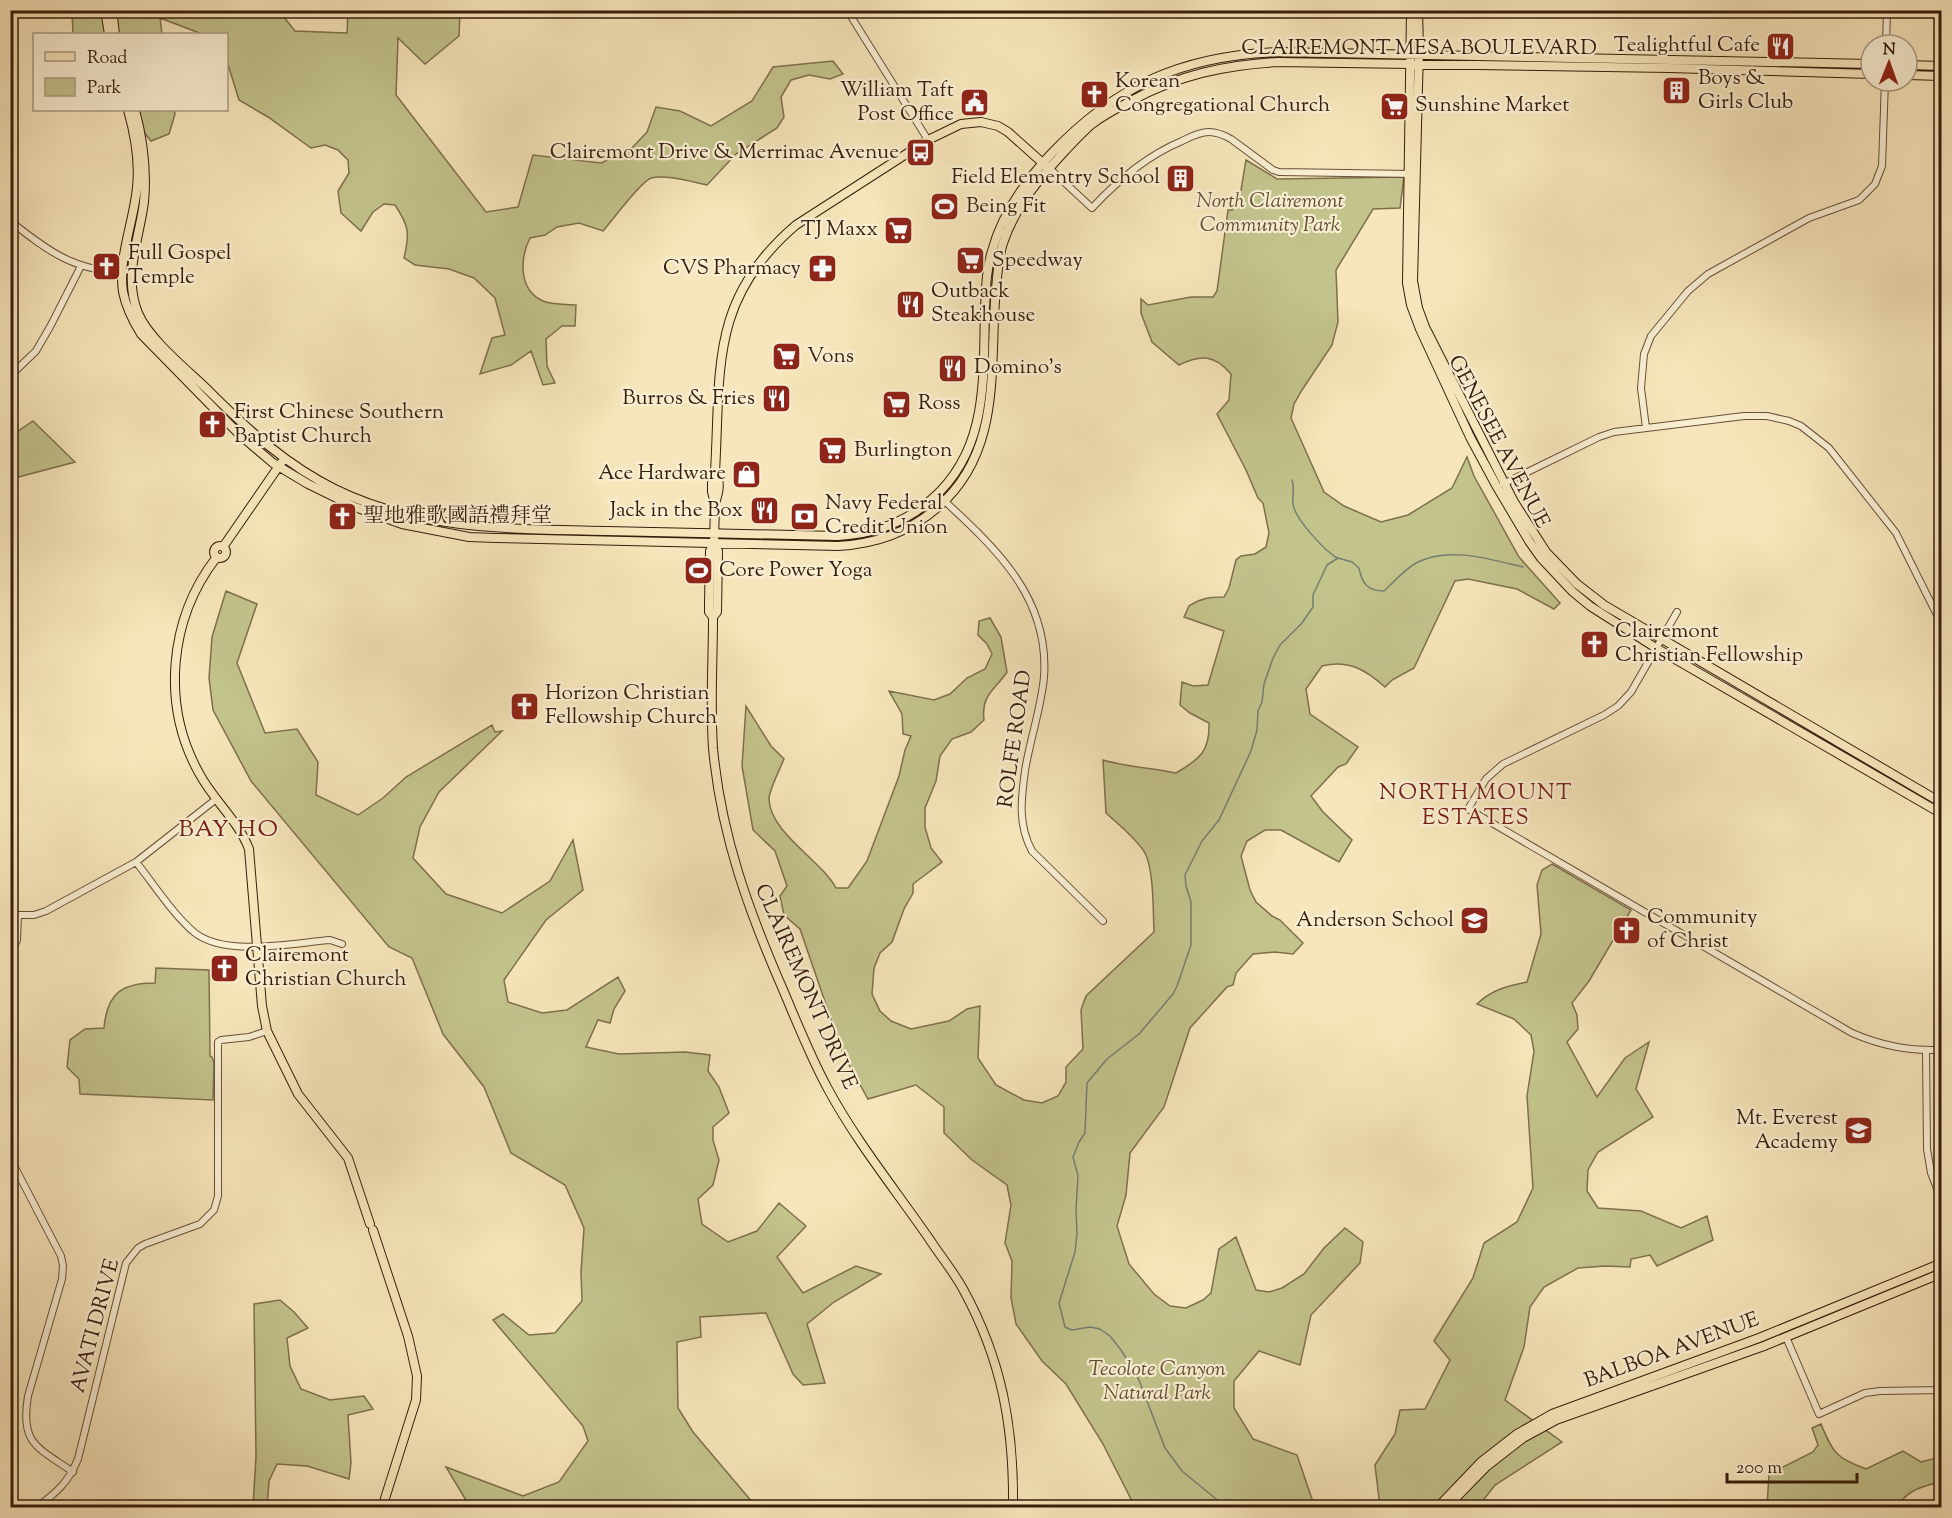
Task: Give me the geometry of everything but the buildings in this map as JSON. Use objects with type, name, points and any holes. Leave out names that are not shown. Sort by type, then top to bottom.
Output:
[{"type":"main road","points":[[105,10],[109,33]]},
{"type":"main road","points":[[112,10],[116,33]]},
{"type":"main road","name":"GENESEE AVENUE","points":[[1411,10],[1415,54]]},
{"type":"main road","name":"GENESEE AVENUE","points":[[1418,10],[1414,64],[1407,283],[1410,305],[1466,428],[1501,485],[1529,541],[1562,581],[1590,606],[1941,803]]},
{"type":"main road","name":"CLAIREMONT MESA BOULEVARD","points":[[127,272],[133,298],[143,322],[152,334],[246,429],[284,458],[336,489],[358,499],[422,519],[496,529],[838,536],[867,533],[907,518],[938,494],[967,455],[977,426],[982,388],[986,293],[991,255],[1005,217],[1016,198],[1085,121],[1110,102],[1157,76],[1204,61],[1247,54],[1415,54],[1859,64]]},
{"type":"main road","name":"CLAIREMONT MESA BOULEVARD","points":[[127,272],[123,293],[130,316],[141,334],[240,435],[279,466],[308,484],[355,507],[420,528],[469,537],[838,546],[869,543],[885,539],[912,526],[945,501],[959,486],[975,459],[985,431],[992,382],[997,273],[1004,242],[1022,201],[1046,166],[1082,134],[1103,117],[1161,85],[1206,70],[1248,63],[1414,64],[1859,74]]},
{"type":"main road","points":[[1919,65],[1941,66]]},
{"type":"main road","points":[[1919,75],[1941,76]]},
{"type":"main road","points":[[127,272],[138,184],[137,151],[128,111]]},
{"type":"main road","points":[[127,272],[143,205],[145,181],[144,151],[135,111]]},
{"type":"main road","name":"CLAIREMONT DRIVE","points":[[1012,1508],[1012,1451],[1008,1415],[985,1335],[953,1274],[853,1133],[829,1091],[806,1046],[766,952],[738,878],[726,836],[713,747],[713,617],[709,612],[710,551],[714,543],[715,503],[719,492],[719,479],[715,472],[719,371],[724,337],[731,313],[749,278],[764,256],[796,225],[928,140],[961,124],[981,122],[998,126],[1046,166]]},
{"type":"main road","points":[[986,293],[995,307]]},
{"type":"main road","points":[[284,458],[223,547],[218,546],[214,549],[216,558],[201,580],[182,622],[174,674],[175,691],[183,737],[198,772],[215,800],[238,827],[249,849],[262,1006],[267,1031],[298,1094],[348,1158],[408,1336],[417,1376],[416,1400],[382,1508]]},
{"type":"main road","name":"GENESEE AVENUE","points":[[1659,644],[1941,814]]},
{"type":"main road","name":"BALBOA AVENUE","points":[[1446,1508],[1487,1466],[1523,1438],[1556,1420],[1764,1346],[1796,1323],[1941,1263]]},
{"type":"main road","name":"BALBOA AVENUE","points":[[1437,1508],[1481,1462],[1517,1434],[1552,1414],[1784,1333],[1941,1273]]},
{"type":"street","points":[[847,10],[928,140]]},
{"type":"street","points":[[1886,33],[1887,10]]},
{"type":"street","points":[[1646,428],[1641,388],[1644,354],[1651,336],[1688,291],[1708,274],[1809,218],[1859,200],[1875,184],[1882,166],[1885,93]]},
{"type":"street","points":[[1046,166],[1092,208],[1128,172],[1149,158],[1170,146],[1209,132],[1224,135],[1279,172],[1412,174]]},
{"type":"street","points":[[10,221],[44,248],[62,258],[81,266],[103,271],[127,272]]},
{"type":"street","points":[[10,376],[36,351],[81,266]]},
{"type":"street","points":[[1501,485],[1599,437],[1614,432],[1744,416],[1767,416],[1789,421],[1811,433],[1829,448],[1896,533],[1941,625]]},
{"type":"street","name":"ROLFE ROAD","points":[[938,494],[1010,567],[1027,593],[1037,616],[1042,636],[1044,675],[1024,779],[1021,818],[1024,837],[1032,851],[1103,921]]},
{"type":"street","points":[[1677,612],[1631,692],[1618,706],[1503,764],[1486,779],[1468,808],[1852,1033],[1876,1043],[1902,1049],[1941,1050]]},
{"type":"street","points":[[10,915],[34,915],[46,911],[136,862],[215,800]]},
{"type":"street","points":[[136,862],[185,923],[196,934],[216,944],[237,947],[330,940],[342,944]]},
{"type":"street","points":[[10,956],[17,940],[18,915]]},
{"type":"street","name":"AVATI DRIVE","points":[[36,1508],[60,1490],[73,1472],[78,1459],[126,1263],[138,1248],[200,1224],[214,1210],[218,1196],[218,1042],[249,1037],[267,1031]]},
{"type":"street","points":[[1926,1050],[1927,1149],[1931,1173],[1941,1201]]},
{"type":"street","points":[[10,1158],[61,1256],[63,1266],[62,1279],[28,1396],[25,1414],[26,1431],[33,1444],[73,1472]]},
{"type":"street","points":[[1784,1333],[1819,1414],[1873,1392],[1941,1390]]},
{"type":"green space","points":[[72,11],[279,11],[295,31],[347,33],[348,11],[460,11],[459,36],[425,64],[398,38],[396,95],[486,212],[518,207],[533,155],[601,163],[630,150],[647,132],[656,107],[680,111],[711,126],[752,101],[773,67],[833,61],[843,74],[830,79],[809,75],[791,80],[781,97],[784,117],[777,128],[736,154],[707,185],[671,178],[651,178],[633,194],[603,231],[579,223],[557,227],[545,235],[530,238],[523,264],[525,282],[529,289],[543,301],[576,305],[575,326],[562,326],[546,339],[547,366],[555,383],[543,385],[531,351],[511,365],[480,374],[492,338],[505,335],[495,298],[474,278],[449,269],[415,265],[404,258],[407,230],[395,205],[384,204],[373,212],[361,231],[341,213],[338,191],[349,173],[348,160],[338,150],[325,145],[311,148],[268,117],[239,100],[228,64],[228,33],[199,33],[160,18],[162,33],[73,33]]},
{"type":"green space","points":[[127,111],[174,111],[169,134],[151,141]]},
{"type":"green space","name":"Tecolote Canyon Natural Park","points":[[1246,160],[1277,179],[1404,177],[1400,208],[1373,209],[1336,270],[1338,322],[1332,345],[1294,404],[1291,418],[1324,492],[1344,506],[1381,522],[1408,515],[1452,488],[1467,457],[1474,476],[1519,557],[1560,603],[1554,609],[1517,589],[1468,579],[1455,581],[1414,668],[1392,680],[1385,687],[1364,671],[1348,665],[1331,664],[1322,666],[1306,689],[1310,714],[1358,747],[1346,764],[1338,767],[1311,796],[1323,812],[1352,840],[1339,862],[1281,830],[1265,830],[1247,841],[1241,856],[1250,890],[1256,902],[1280,920],[1303,943],[1293,954],[1275,952],[1253,954],[1236,973],[1233,985],[1227,987],[1190,1028],[1164,1107],[1130,1153],[1126,1195],[1117,1226],[1129,1264],[1154,1294],[1170,1306],[1186,1308],[1203,1300],[1211,1293],[1219,1249],[1236,1237],[1256,1290],[1269,1292],[1282,1288],[1304,1274],[1324,1248],[1345,1228],[1363,1242],[1360,1263],[1311,1315],[1300,1365],[1259,1351],[1234,1381],[1234,1408],[1253,1439],[1297,1455],[1313,1502],[1318,1507],[1135,1507],[1103,1444],[1066,1384],[1042,1361],[1016,1324],[1011,1298],[1012,1261],[1005,1243],[1011,1205],[1007,1185],[972,1160],[944,1133],[944,1107],[916,1085],[868,1099],[843,1054],[800,929],[784,915],[780,896],[787,886],[775,851],[753,830],[742,766],[746,706],[771,746],[784,759],[769,795],[772,811],[778,823],[836,888],[848,888],[867,861],[899,776],[911,736],[903,734],[902,714],[889,691],[934,700],[950,694],[967,678],[985,669],[992,654],[987,644],[978,635],[979,621],[990,618],[1001,637],[1007,672],[984,705],[984,720],[971,732],[952,739],[940,756],[936,781],[925,808],[925,827],[931,848],[942,862],[913,884],[913,893],[904,909],[892,942],[880,953],[874,968],[872,994],[880,1011],[891,1021],[911,1029],[949,1021],[967,1009],[980,1006],[978,1058],[996,1085],[1024,1100],[1042,1103],[1058,1096],[1066,1082],[1066,1067],[1083,1049],[1081,1010],[1086,996],[1154,932],[1148,860],[1137,842],[1106,813],[1103,760],[1176,773],[1202,753],[1208,741],[1209,723],[1180,705],[1182,682],[1193,686],[1208,685],[1224,631],[1184,617],[1189,606],[1198,601],[1224,597],[1229,588],[1236,560],[1241,556],[1255,554],[1266,547],[1269,533],[1263,503],[1258,498],[1217,414],[1229,400],[1231,374],[1219,363],[1207,358],[1194,359],[1179,365],[1152,342],[1141,313],[1141,299],[1148,305],[1191,297],[1213,297],[1217,291],[1228,210],[1232,210],[1241,190]]},
{"type":"green space","points":[[33,421],[75,462],[11,479],[11,436]]},
{"type":"green space","points":[[226,591],[257,604],[237,663],[265,733],[297,729],[318,762],[316,795],[358,815],[383,798],[406,777],[492,725],[495,732],[502,731],[439,792],[420,827],[413,858],[446,894],[502,913],[550,881],[573,840],[583,890],[546,920],[504,980],[508,1002],[542,1013],[567,1010],[618,977],[625,991],[614,1009],[610,1023],[598,1020],[586,1047],[619,1054],[685,1052],[710,1055],[708,1071],[719,1087],[729,1113],[713,1127],[713,1140],[719,1160],[713,1185],[698,1199],[702,1224],[728,1242],[757,1231],[779,1203],[806,1226],[777,1257],[803,1293],[856,1266],[881,1274],[834,1302],[807,1324],[825,1383],[803,1385],[793,1374],[766,1313],[700,1317],[701,1337],[677,1342],[678,1408],[693,1432],[753,1503],[753,1507],[470,1507],[446,1467],[523,1496],[559,1482],[588,1441],[583,1426],[493,1320],[503,1314],[529,1335],[555,1333],[582,1301],[584,1228],[565,1185],[511,1153],[484,1087],[443,1034],[412,958],[389,947],[251,781],[213,710],[209,678],[212,637]]},
{"type":"green space","points":[[1552,864],[1631,910],[1589,981],[1572,1003],[1577,1015],[1578,1029],[1567,1042],[1597,1097],[1625,1058],[1649,1042],[1636,1089],[1653,1117],[1598,1152],[1588,1170],[1587,1191],[1598,1208],[1641,1211],[1681,1228],[1707,1216],[1713,1240],[1657,1266],[1650,1255],[1631,1259],[1630,1267],[1578,1268],[1544,1287],[1530,1307],[1524,1347],[1505,1400],[1562,1442],[1495,1485],[1478,1507],[1380,1507],[1375,1465],[1395,1434],[1400,1410],[1425,1409],[1450,1360],[1434,1341],[1473,1278],[1484,1243],[1517,1222],[1533,1188],[1527,1096],[1534,1051],[1531,1035],[1514,1019],[1477,1004],[1500,989],[1527,982],[1541,934],[1537,885],[1542,870]]},
{"type":"green space","points":[[156,968],[209,970],[210,1056],[214,1063],[213,1100],[80,1094],[79,1079],[67,1067],[70,1040],[85,1029],[104,1028],[109,1006],[118,992],[134,985],[155,983]]},
{"type":"green space","points":[[280,1300],[308,1328],[287,1338],[290,1366],[301,1389],[330,1400],[364,1396],[373,1409],[348,1415],[351,1463],[349,1479],[307,1466],[277,1464],[269,1481],[267,1507],[253,1507],[256,1456],[254,1304]]},
{"type":"green space","points":[[1821,1424],[1829,1442],[1842,1458],[1866,1469],[1903,1451],[1921,1462],[1941,1457],[1941,1490],[1932,1484],[1921,1488],[1908,1494],[1897,1507],[1767,1507],[1769,1474],[1813,1452],[1818,1445],[1812,1428]]},
{"type":"waterway","points":[[1292,480],[1293,504],[1299,518],[1318,541],[1337,558]]},
{"type":"waterway","points":[[1227,1508],[1182,1471],[1165,1448],[1139,1380],[1110,1336],[1100,1329],[1090,1327],[1072,1330],[1065,1327],[1059,1303],[1075,1252],[1078,1176],[1073,1157],[1085,1133],[1087,1083],[1107,1059],[1139,1034],[1173,994],[1177,986],[1191,945],[1191,902],[1185,875],[1202,841],[1219,820],[1251,751],[1257,730],[1258,711],[1262,702],[1264,684],[1273,658],[1280,645],[1302,623],[1313,607],[1313,595],[1327,565],[1338,558],[1352,562],[1359,568],[1367,586],[1374,590],[1384,591],[1416,563],[1442,555],[1469,556],[1523,567]]},
{"type":"waterway","points":[[1794,1500],[1794,1508]]},
{"type":"place","name":"Tealightful Cafe","points":[[1781,46]]},
{"type":"place","name":"Boys & Girls Club","points":[[1677,91]]},
{"type":"place","name":"Korean Congregational Church","points":[[1094,94]]},
{"type":"place","name":"William Taft Post Office","points":[[975,103]]},
{"type":"place","name":"Sunshine Market","points":[[1394,106]]},
{"type":"place","name":"Clairemont Drive & Merrimac Avenue","points":[[920,153]]},
{"type":"place","name":"Field Elementry School","points":[[1181,178]]},
{"type":"place","name":"Being Fit","points":[[945,207]]},
{"type":"place","name":"TJ Maxx","points":[[899,230]]},
{"type":"place","name":"Speedway","points":[[971,261]]},
{"type":"place","name":"Full Gospel Temple","points":[[107,266]]},
{"type":"place","name":"CVS Pharmacy","points":[[822,269]]},
{"type":"place","name":"Outback Steakhouse","points":[[910,304]]},
{"type":"place","name":"Vons","points":[[786,357]]},
{"type":"place","name":"Domino's","points":[[953,368]]},
{"type":"place","name":"Burros & Fries","points":[[776,399]]},
{"type":"place","name":"Ross","points":[[897,404]]},
{"type":"place","name":"First Chinese Southern Baptist Church","points":[[213,425]]},
{"type":"place","name":"Burlington","points":[[833,451]]},
{"type":"place","name":"Ace Hardware","points":[[747,474]]},
{"type":"place","name":"Jack in the Box","points":[[764,511]]},
{"type":"place","name":"Navy Federal Credit Union","points":[[804,516]]},
{"type":"place","name":"聖地雅歌國語禮拜堂","points":[[342,517]]},
{"type":"place","name":"Core Power Yoga","points":[[698,571]]},
{"type":"place","name":"Clairemont Christian Fellowship","points":[[1594,644]]},
{"type":"place","name":"Horizon Christian Fellowship Church","points":[[524,706]]},
{"type":"place","name":"Anderson School","points":[[1475,921]]},
{"type":"place","name":"Community of Christ","points":[[1626,930]]},
{"type":"place","name":"Clairemont Christian Church","points":[[224,968]]},
{"type":"place","name":"Mt. Everest Academy","points":[[1859,1131]]},
{"type":"district","name":"NORTH MOUNT ESTATES","points":[[1476,806]]},
{"type":"district","name":"BAY HO","points":[[229,830]]},
{"type":"park label","name":"North Clairemont Community Park","points":[[1270,214]]}]
